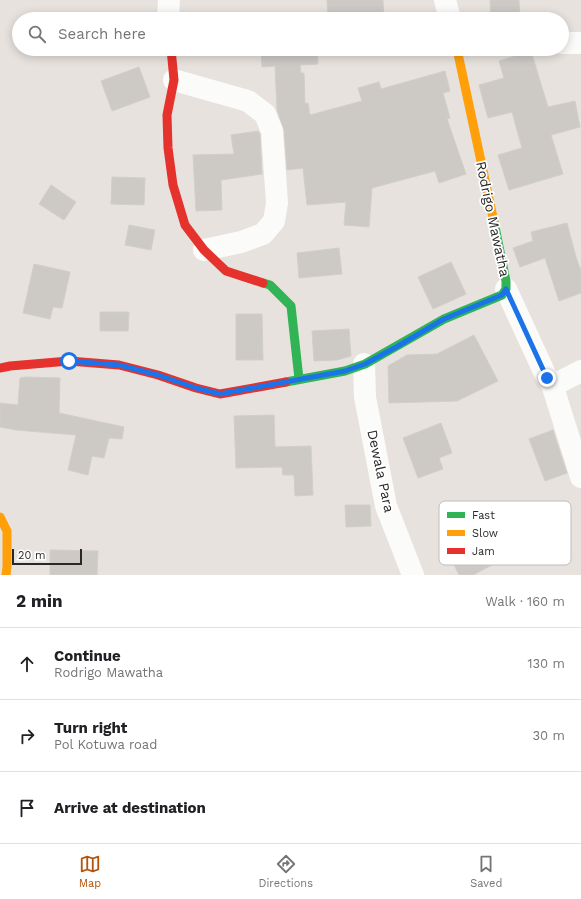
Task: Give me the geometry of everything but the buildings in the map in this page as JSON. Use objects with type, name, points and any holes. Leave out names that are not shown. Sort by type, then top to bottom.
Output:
[{"type":"street","points":[[168,12],[169,0]]},
{"type":"street","points":[[446,0],[449,12]]},
{"type":"street","points":[[569,43],[581,43]]},
{"type":"street","points":[[172,56],[174,80],[167,115],[168,148],[173,185],[185,225],[204,250],[226,271],[270,285],[291,306],[299,379]]},
{"type":"street","name":"Rodrigo Mawatha","points":[[0,368],[69,361],[119,365],[220,394],[345,371],[364,364],[444,319],[502,295],[506,289],[506,281],[458,56]]},
{"type":"street","points":[[174,80],[248,102],[265,114],[272,130],[277,203],[274,221],[263,234],[241,242],[204,250]]},
{"type":"street","points":[[506,289],[547,378],[552,384],[581,477]]},
{"type":"street","name":"Dewala Para","points":[[364,364],[365,397],[386,506],[413,575]]},
{"type":"street","points":[[552,384],[558,383],[581,371]]},
{"type":"street","points":[[0,517],[7,531],[6,575]]},
{"type":"traffic: fast","points":[[286,382],[345,371],[365,364],[444,319],[502,295],[506,289],[506,281],[494,222]]},
{"type":"traffic: fast","points":[[263,283],[270,285],[291,306],[299,379]]},
{"type":"traffic: slow","points":[[458,56],[494,222]]},
{"type":"traffic: slow","points":[[0,517],[7,531],[6,575]]},
{"type":"traffic: jam","points":[[172,56],[174,80],[167,115],[168,148],[173,185],[185,225],[204,250],[226,271],[263,283]]},
{"type":"traffic: jam","points":[[0,368],[69,361],[119,365],[220,394],[286,382]]},
{"type":"route","points":[[69,361],[119,365],[220,394],[345,371],[365,364],[444,319],[502,295],[506,289],[547,378]]}]
